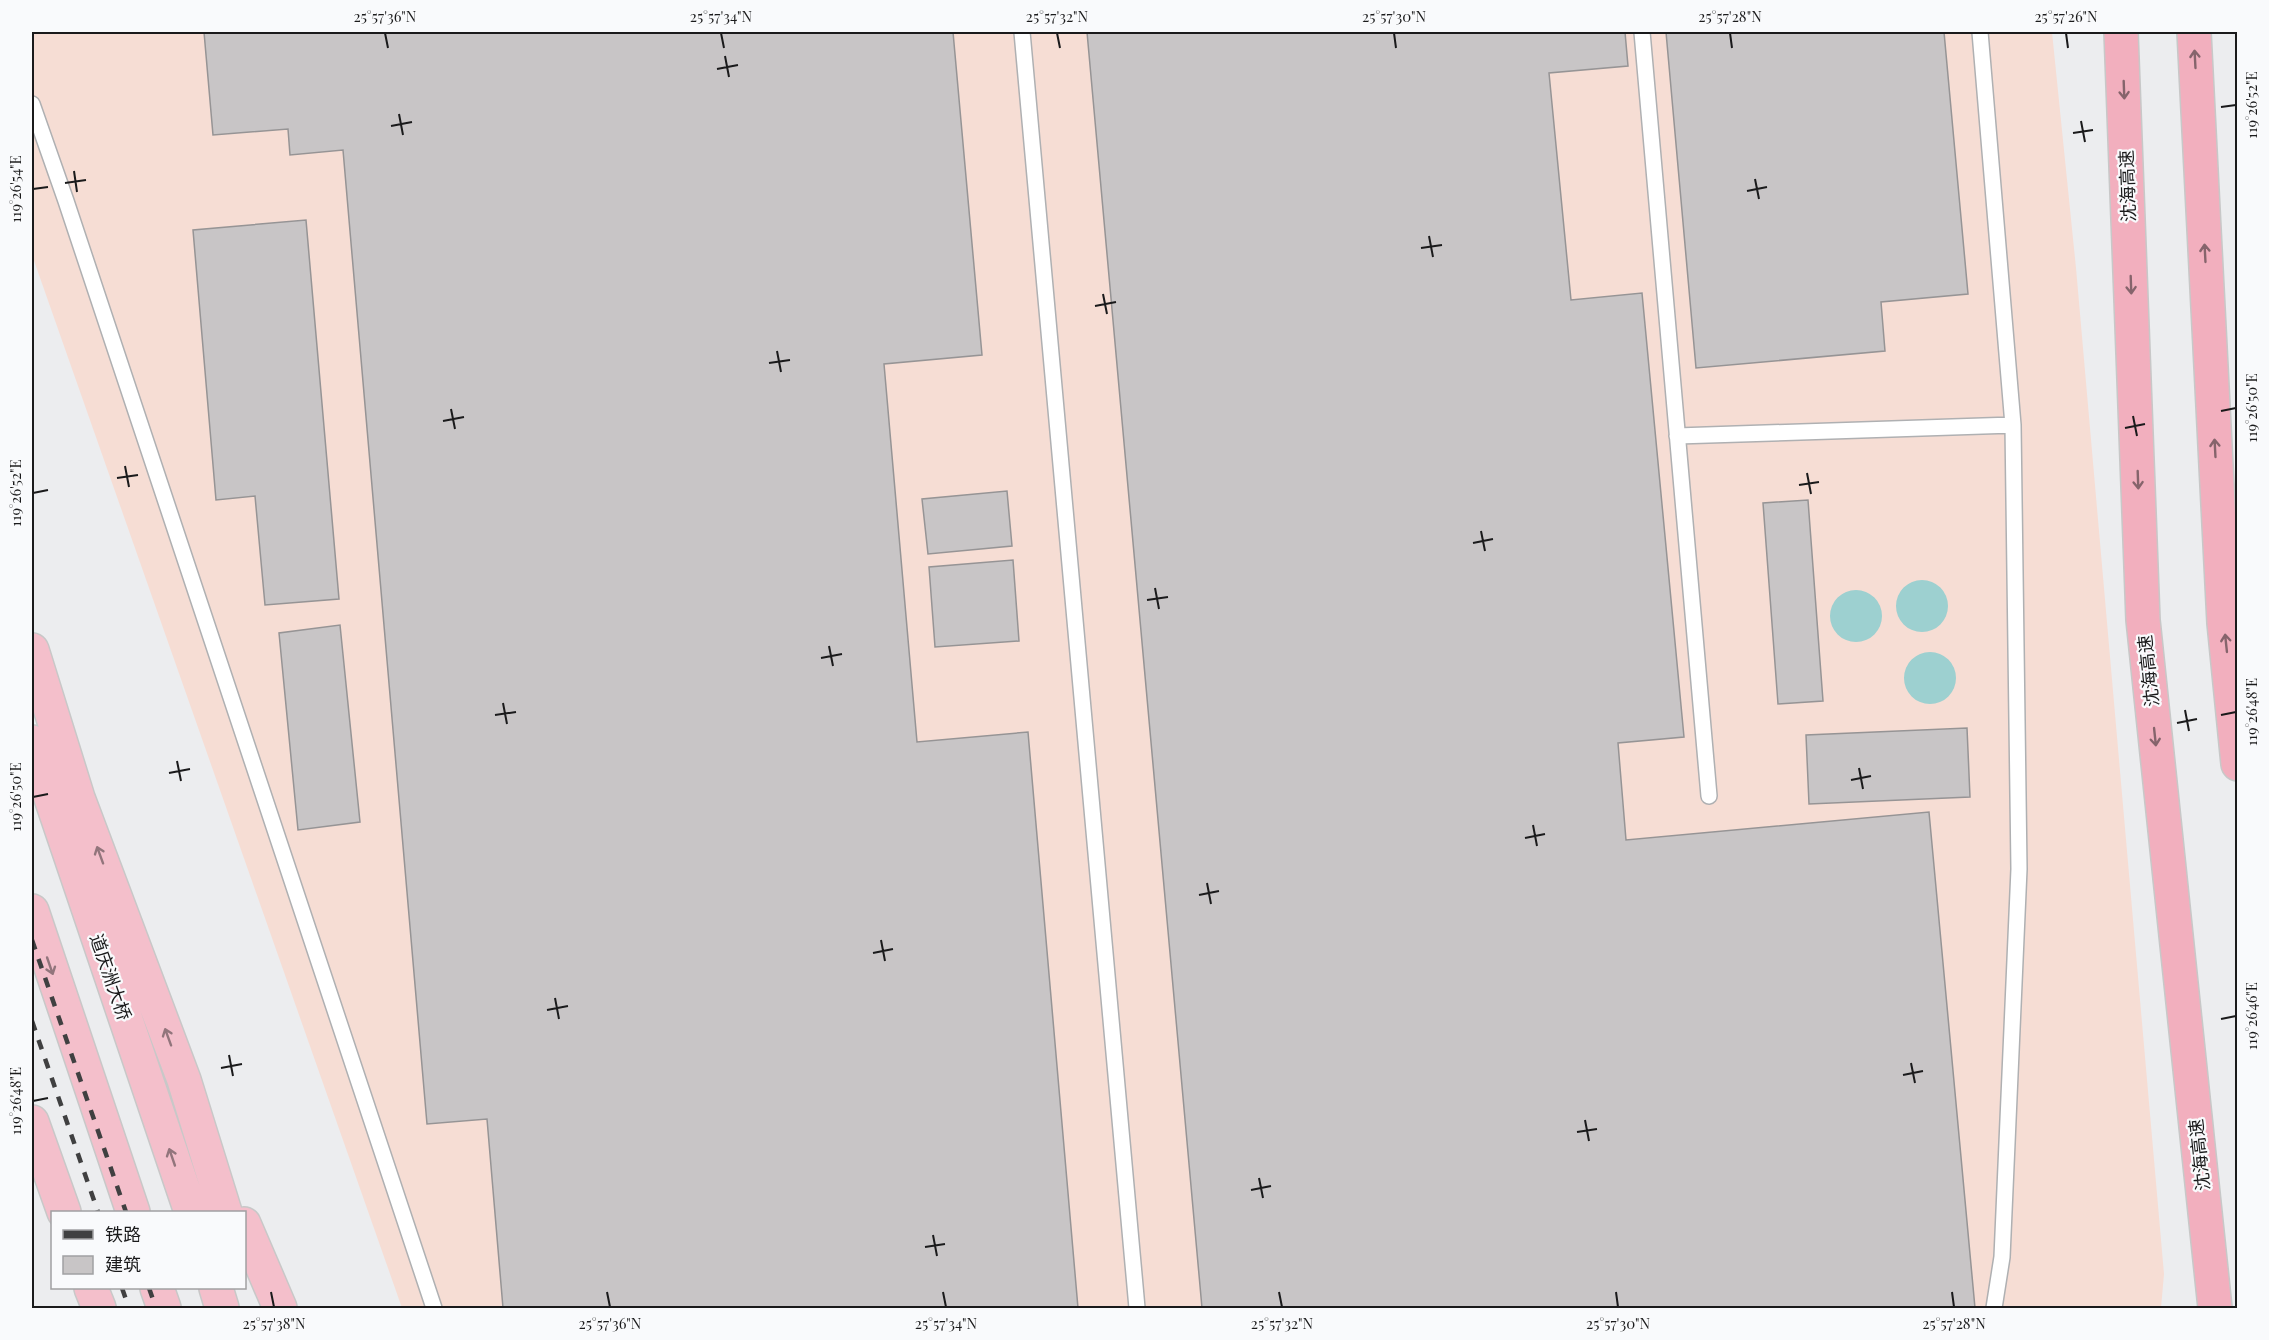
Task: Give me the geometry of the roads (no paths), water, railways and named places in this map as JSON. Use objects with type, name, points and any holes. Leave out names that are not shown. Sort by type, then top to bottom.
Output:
[{"type":"highway","name":"沈海高速","points":[[2121,32],[2143,620],[2215,1308]]},
{"type":"highway","points":[[2194,32],[2224,623],[2238,764]]},
{"type":"highway","points":[[32,650],[78,798],[184,1080],[240,1211]]},
{"type":"highway","name":"道庆洲大桥","points":[[32,742],[191,1211]]},
{"type":"highway","points":[[32,911],[133,1211]]},
{"type":"highway","points":[[184,1080],[225,1211]]},
{"type":"highway","points":[[32,1122],[56,1211]]},
{"type":"highway","points":[[32,1122],[64,1211]]},
{"type":"highway","points":[[246,1229],[280,1308]]},
{"type":"highway","points":[[246,1280],[255,1308]]},
{"type":"highway","points":[[76,1289],[81,1308]]},
{"type":"highway","points":[[92,1289],[99,1308]]},
{"type":"highway","points":[[158,1289],[164,1308]]},
{"type":"highway","points":[[217,1289],[222,1308]]},
{"type":"lane","points":[[1022,32],[1137,1308]]},
{"type":"lane","points":[[1642,32],[1709,796]]},
{"type":"lane","points":[[1980,32],[2013,425],[2019,869],[2002,1257],[1994,1308]]},
{"type":"lane","points":[[32,104],[434,1308]]},
{"type":"lane","points":[[1677,436],[2013,425]]},
{"type":"water","points":[[1917,580],[1927,580],[1941,587],[1948,606],[1941,625],[1927,632],[1917,632],[1907,628],[1900,621],[1896,611],[1896,601],[1900,591],[1907,584]]},
{"type":"water","points":[[1851,590],[1861,590],[1875,597],[1882,616],[1875,635],[1861,642],[1851,642],[1841,638],[1834,631],[1830,621],[1830,611],[1834,601],[1841,594]]},
{"type":"water","points":[[1925,652],[1935,652],[1949,659],[1956,678],[1949,697],[1935,704],[1925,704],[1915,700],[1908,693],[1904,683],[1904,673],[1908,663],[1915,656]]},
{"type":"railway","points":[[32,940],[126,1211]]},
{"type":"railway","points":[[32,1021],[98,1211]]},
{"type":"railway","points":[[122,1289],[129,1308]]},
{"type":"railway","points":[[149,1289],[156,1308]]}]
